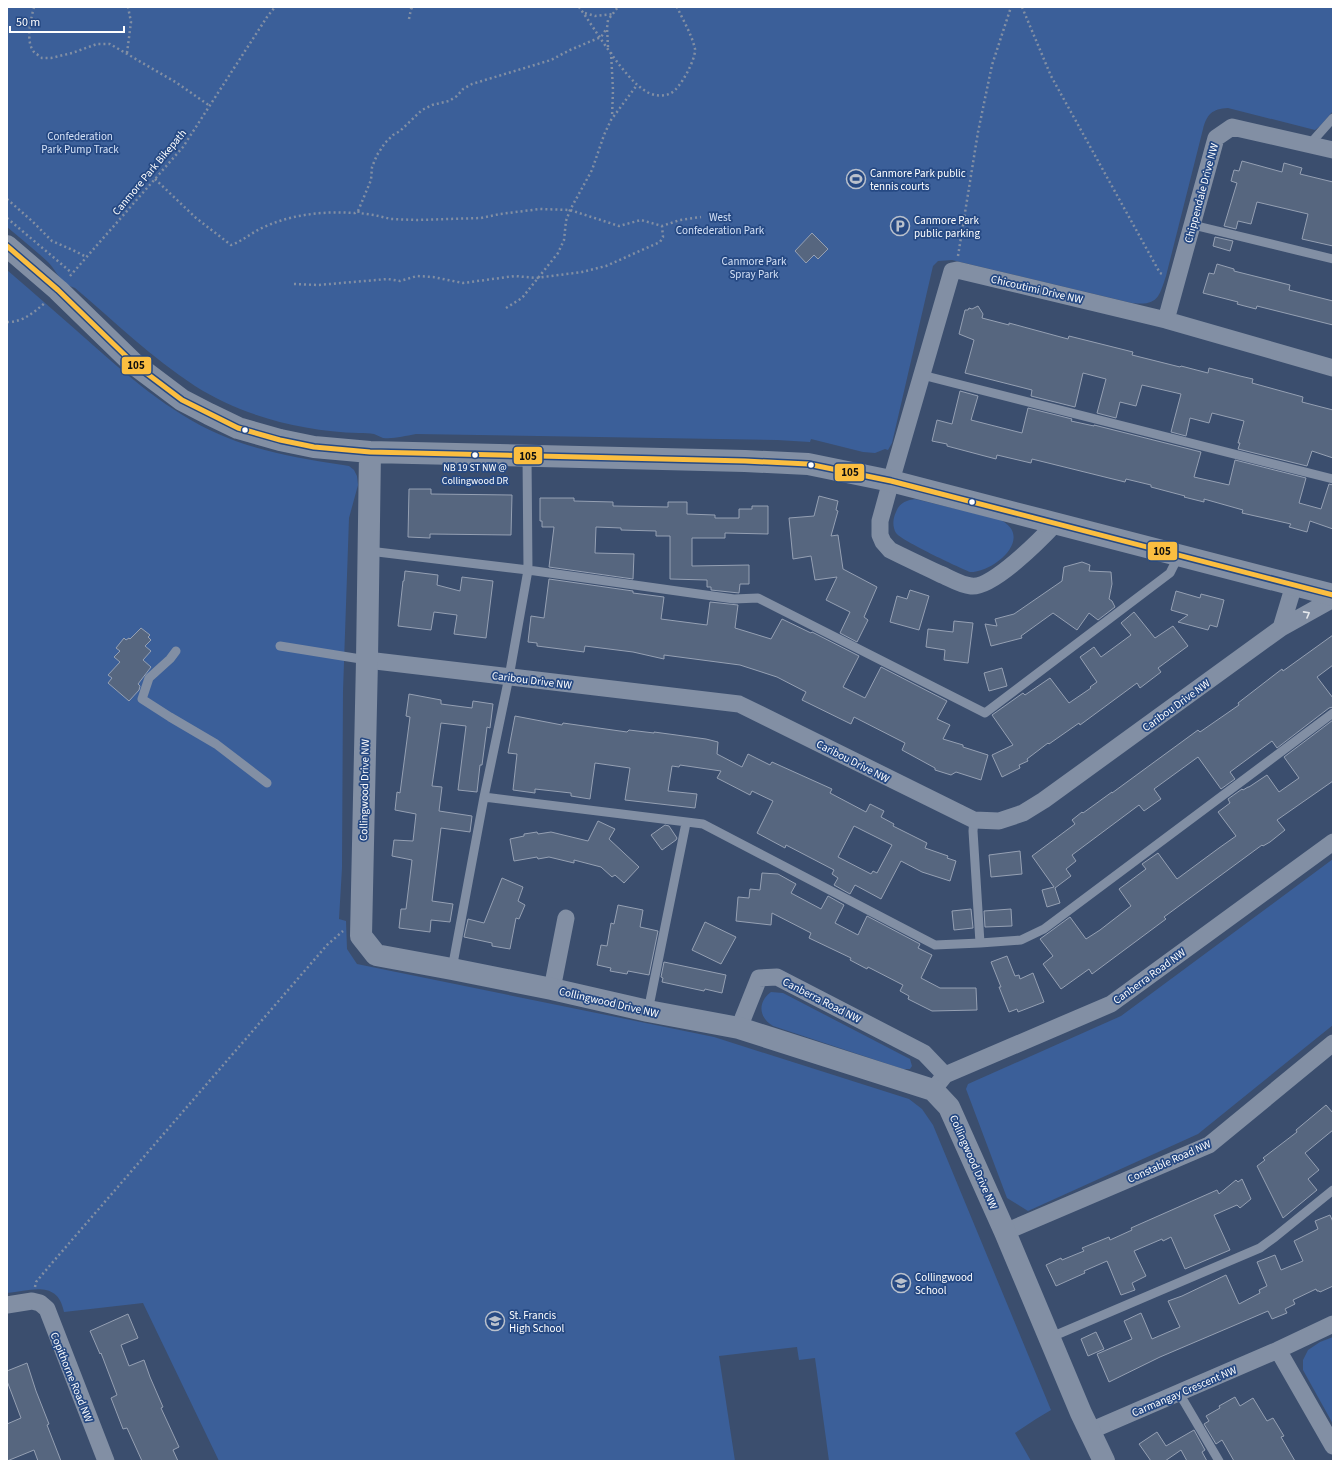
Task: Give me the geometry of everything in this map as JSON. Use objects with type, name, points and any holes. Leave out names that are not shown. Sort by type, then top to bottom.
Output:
[{"type":"street","name":"Chippendale Drive NW","points":[[1166,320],[1216,138],[1232,127],[1333,150]]},
{"type":"street","points":[[7,246],[58,290],[133,363],[182,400],[238,428],[280,440],[314,447],[370,452],[745,461],[808,464],[891,482],[1056,523],[1333,595]]},
{"type":"street","name":"Chicoutimi Drive NW","points":[[957,270],[1166,320],[1333,368]]},
{"type":"street","points":[[957,270],[952,271],[880,522],[880,535],[883,542],[890,550],[958,583],[972,587],[982,585],[992,580],[1036,544],[1056,523]]},
{"type":"street","name":"Collingwood Drive NW","points":[[370,452],[368,660],[360,936],[376,955],[552,989],[648,1011],[739,1028],[939,1083],[1005,1232],[1049,1338],[1104,1461]]},
{"type":"street","points":[[1281,628],[1294,585]]},
{"type":"street","name":"Caribou Drive NW","points":[[368,660],[739,704],[974,820],[999,821],[1023,813],[1044,800],[1281,628],[1333,599]]},
{"type":"street","name":"Canberra Road NW","points":[[739,1028],[760,978],[777,977],[924,1053],[939,1083],[1110,1004],[1333,842]]},
{"type":"street","points":[[552,989],[566,918]]},
{"type":"street","name":"Constable Road NW","points":[[1005,1232],[1209,1145],[1333,1042]]},
{"type":"street","points":[[7,1305],[32,1301]]},
{"type":"street","name":"Copithorne Road NW","points":[[32,1301],[40,1302],[47,1309],[106,1461]]},
{"type":"street","name":"Carmangay Crescent NW","points":[[1090,1431],[1278,1350],[1333,1324]]},
{"type":"street","points":[[1278,1350],[1333,1446]]},
{"type":"lane","points":[[1310,144],[1333,118]]},
{"type":"lane","points":[[1193,225],[1333,259]]},
{"type":"lane","points":[[922,375],[1333,479]]},
{"type":"lane","points":[[452,969],[484,797],[509,677],[528,570],[527,456]]},
{"type":"lane","points":[[369,551],[528,570],[734,599],[758,598],[985,712],[1170,573],[1179,555]]},
{"type":"lane","points":[[280,646],[368,660]]},
{"type":"lane","points":[[176,651],[170,660],[149,678],[142,699],[216,744],[268,783]]},
{"type":"lane","points":[[484,797],[703,824],[936,945],[1021,940],[1044,929],[1333,713]]},
{"type":"lane","points":[[974,820],[973,831],[980,943]]},
{"type":"lane","points":[[648,1011],[686,823]]},
{"type":"lane","points":[[1049,1338],[1260,1248],[1276,1237],[1333,1190]]},
{"type":"lane","points":[[1179,1393],[1219,1461]]},
{"type":"path","points":[[34,7],[29,30],[30,43],[33,51],[42,58],[51,58],[72,53],[97,44],[110,44],[177,82],[210,106]]},
{"type":"path","points":[[127,53],[130,22],[128,7]]},
{"type":"path","name":"Canmore Park Bikepath","points":[[69,277],[183,147],[275,7]]},
{"type":"path","points":[[409,19],[413,7]]},
{"type":"path","points":[[579,7],[610,51],[637,85],[656,96],[671,93],[680,85],[690,66],[695,50],[677,7]]},
{"type":"path","points":[[612,118],[613,90],[610,51],[607,42],[607,28],[608,20],[618,7]]},
{"type":"path","points":[[957,270],[978,132],[992,65],[1011,7]]},
{"type":"path","points":[[1022,7],[1051,76],[1160,273],[1177,281]]},
{"type":"path","points":[[583,13],[589,16],[613,14]]},
{"type":"path","points":[[358,211],[370,180],[372,167],[377,155],[393,135],[400,131],[422,110],[432,105],[449,101],[457,96],[463,89],[472,84],[551,60],[600,37],[607,28]]},
{"type":"path","points":[[506,308],[522,298],[558,252],[564,240],[566,221],[570,210],[592,170],[604,135],[612,118],[637,85]]},
{"type":"path","points":[[155,179],[196,218],[231,245],[238,243],[257,230],[286,218],[330,212],[355,213],[358,211],[359,213],[392,219],[417,220],[481,218],[540,209],[570,210],[619,226],[641,220],[662,226],[680,220],[701,217]]},
{"type":"path","points":[[7,199],[52,241],[86,257]]},
{"type":"path","points":[[7,218],[72,273]]},
{"type":"path","points":[[294,284],[318,285],[388,279],[400,281],[417,276],[433,277],[463,283],[515,276],[538,278],[582,272],[606,266],[660,242],[663,237],[662,226]]},
{"type":"path","points":[[7,322],[16,322],[27,318],[47,300]]},
{"type":"path","points":[[32,1301],[36,1282],[327,945]]},
{"type":"green space","name":"West Confederation Park","points":[[7,7],[1333,7],[1333,111],[1315,130],[1228,108],[1214,111],[1208,116],[1203,129],[1166,276],[1159,295],[1147,303],[1132,303],[952,260],[938,261],[933,266],[892,443],[888,450],[885,449],[875,453],[863,452],[811,439],[810,442],[777,440],[416,434],[396,438],[383,438],[375,434],[316,429],[274,420],[253,414],[214,397],[179,375],[148,351],[75,288],[66,283],[48,262],[7,227]]},
{"type":"green space","points":[[7,270],[125,373],[157,398],[191,420],[209,430],[256,448],[299,458],[349,466],[354,470],[357,476],[358,485],[349,518],[343,691],[342,868],[339,919],[346,921],[347,949],[357,964],[714,1037],[909,1099],[922,1109],[933,1125],[1051,1410],[1015,1433],[1031,1461],[829,1461],[815,1358],[799,1360],[797,1347],[719,1356],[735,1461],[219,1461],[143,1303],[64,1312],[61,1302],[56,1295],[50,1291],[34,1289],[7,1293]]},
{"type":"green space","points":[[915,499],[998,519],[1009,526],[1013,534],[1013,543],[1008,552],[1000,559],[991,566],[980,570],[970,572],[943,560],[919,548],[896,533],[893,522],[897,509],[904,502]]},
{"type":"green space","points":[[1333,859],[1333,1025],[1198,1134],[1028,1211],[1007,1198],[966,1089],[968,1084],[1121,1016]]},
{"type":"green space","points":[[771,992],[783,993],[910,1059],[912,1066],[910,1069],[903,1069],[773,1026],[765,1019],[762,1010],[763,1000]]},
{"type":"green space","points":[[1333,1337],[1333,1424],[1303,1370],[1303,1360],[1308,1350],[1320,1342]]},
{"type":"building","points":[[1242,161],[1282,172],[1284,163],[1302,168],[1300,174],[1333,182],[1333,246],[1302,239],[1308,214],[1257,202],[1251,224],[1238,221],[1236,229],[1224,226],[1237,183],[1231,181],[1234,170],[1239,171]]},
{"type":"building","points":[[812,233],[828,249],[818,259],[814,255],[806,263],[795,251]]},
{"type":"building","points":[[1215,237],[1233,241],[1230,251],[1213,246]]},
{"type":"building","points":[[1217,264],[1234,269],[1234,271],[1290,285],[1289,290],[1333,301],[1333,325],[1257,306],[1256,309],[1237,304],[1238,302],[1203,293],[1209,273],[1214,274]]},
{"type":"building","points":[[978,306],[983,314],[982,318],[1009,325],[1009,323],[1068,339],[1069,336],[1133,352],[1132,355],[1180,367],[1208,373],[1209,368],[1253,379],[1252,383],[1303,397],[1302,402],[1333,410],[1333,458],[1312,451],[1307,466],[1238,449],[1240,443],[1238,443],[1244,421],[1212,413],[1209,423],[1190,418],[1186,436],[1171,432],[1181,394],[1142,385],[1136,406],[1120,402],[1116,418],[1097,413],[1106,379],[1083,373],[1075,407],[1031,396],[1032,390],[965,373],[974,340],[959,334],[965,310]]},
{"type":"building","points":[[960,391],[978,396],[971,420],[1022,433],[1028,408],[1072,419],[1071,421],[1094,425],[1201,452],[1194,477],[1229,485],[1235,460],[1306,478],[1299,503],[1321,509],[1329,484],[1333,485],[1333,529],[1310,521],[1307,532],[1289,527],[1291,524],[1242,513],[1243,510],[1204,499],[1204,502],[1184,497],[1185,496],[1151,487],[1151,485],[1126,479],[1125,482],[1032,459],[1031,463],[997,455],[996,459],[932,441],[937,420],[952,424]]},
{"type":"building","points":[[409,489],[431,489],[431,494],[512,495],[511,535],[430,534],[430,538],[408,537]]},
{"type":"building","points":[[819,496],[838,501],[836,510],[838,511],[831,536],[838,535],[843,569],[877,587],[864,617],[868,620],[857,642],[840,633],[850,612],[826,600],[837,577],[815,580],[811,556],[793,559],[789,518],[814,516]]},
{"type":"building","points":[[540,498],[574,498],[574,501],[613,502],[613,506],[668,507],[668,502],[687,502],[687,514],[715,515],[715,518],[739,518],[739,509],[752,509],[752,506],[768,506],[768,534],[725,533],[725,538],[692,538],[692,566],[749,565],[749,584],[740,584],[739,593],[711,590],[711,587],[707,587],[707,580],[670,579],[670,536],[656,536],[656,531],[621,530],[621,528],[596,527],[595,553],[634,554],[633,579],[549,567],[554,527],[542,527],[542,521],[540,521]]},
{"type":"building","points":[[1082,562],[1090,565],[1089,571],[1111,572],[1112,584],[1109,599],[1115,607],[1098,620],[1089,613],[1077,630],[1053,613],[1021,636],[1022,638],[991,646],[985,624],[997,626],[995,619],[1014,614],[1062,581],[1064,567]]},
{"type":"building","points":[[405,571],[438,575],[437,585],[460,591],[462,577],[493,581],[486,638],[454,634],[457,615],[434,612],[431,630],[398,626]]},
{"type":"building","points":[[549,579],[664,597],[661,619],[707,625],[710,602],[738,605],[735,628],[771,639],[782,619],[811,633],[812,632],[859,656],[843,687],[865,698],[881,667],[947,701],[937,719],[950,725],[943,739],[988,755],[981,780],[956,772],[951,775],[935,770],[935,768],[902,750],[905,743],[854,717],[851,724],[802,700],[806,692],[777,677],[740,665],[664,655],[664,659],[633,652],[585,646],[584,652],[537,646],[537,643],[528,642],[531,616],[544,618]]},
{"type":"building","points":[[910,590],[929,596],[919,630],[890,622],[897,596],[907,599]]},
{"type":"building","points":[[1176,591],[1200,598],[1201,594],[1224,600],[1217,627],[1210,625],[1208,630],[1178,622],[1188,615],[1171,610]]},
{"type":"building","points":[[1134,612],[1155,638],[1173,626],[1188,646],[1158,668],[1161,672],[1140,688],[1137,683],[1080,725],[1079,723],[1049,744],[1048,743],[1027,759],[1028,761],[1019,765],[1020,768],[1002,777],[992,755],[1013,745],[992,715],[1023,693],[1025,695],[1050,678],[1069,703],[1091,688],[1090,687],[1097,682],[1080,657],[1094,647],[1101,657],[1131,635],[1121,623]]},
{"type":"building","points":[[954,621],[973,623],[968,663],[944,660],[945,650],[926,647],[928,629],[953,632]]},
{"type":"building","points":[[141,628],[150,635],[148,637],[151,640],[145,646],[151,651],[143,660],[151,667],[138,684],[140,686],[139,690],[129,701],[108,683],[112,678],[108,675],[120,662],[114,657],[120,651],[116,648],[124,638],[126,640],[129,638],[130,639]]},
{"type":"building","points":[[1333,635],[1333,665],[1317,677],[1333,698],[1333,707],[1329,708],[1277,748],[1272,741],[1230,772],[1235,779],[1221,789],[1198,757],[1154,789],[1161,799],[1144,811],[1139,805],[1072,855],[1076,861],[1066,869],[1071,876],[1055,888],[1060,903],[1047,907],[1042,890],[1054,887],[1032,856],[1075,824],[1072,820],[1082,812],[1083,813],[1112,793],[1198,730],[1200,732],[1239,705],[1238,703],[1282,669],[1283,671]]},
{"type":"building","points":[[1002,668],[1007,686],[989,691],[984,673]]},
{"type":"building","points":[[409,694],[441,700],[441,704],[472,708],[473,701],[493,704],[490,728],[487,727],[482,765],[480,765],[477,792],[458,790],[466,726],[441,723],[432,786],[442,787],[439,811],[472,816],[470,832],[441,828],[432,901],[453,904],[450,922],[431,920],[430,932],[399,928],[401,909],[406,909],[412,860],[392,856],[394,840],[413,841],[416,814],[395,810],[397,792],[400,793],[410,717],[406,716]]},
{"type":"building","points":[[515,716],[562,725],[563,723],[627,732],[629,730],[654,732],[706,739],[718,742],[717,754],[742,767],[748,754],[770,765],[772,762],[832,789],[830,793],[866,812],[870,804],[884,811],[881,817],[894,824],[893,826],[927,843],[925,848],[948,856],[947,858],[956,861],[950,881],[922,872],[901,861],[881,899],[855,885],[850,894],[834,885],[838,878],[832,874],[834,870],[786,845],[785,848],[757,833],[773,801],[752,791],[750,795],[717,778],[721,771],[680,765],[679,767],[672,766],[668,791],[697,794],[695,808],[625,800],[630,768],[595,763],[590,799],[571,796],[571,793],[535,789],[535,793],[513,790],[517,754],[508,753]],"holes":[[[854,826],[892,845],[877,873],[873,871],[871,874],[838,857]]]},
{"type":"building","points":[[1333,720],[1333,781],[1277,820],[1285,830],[1270,842],[1263,846],[1262,845],[1164,917],[1166,919],[1092,974],[1089,969],[1061,989],[1043,964],[1053,956],[1040,939],[1070,917],[1086,939],[1131,906],[1119,889],[1146,869],[1142,864],[1158,853],[1177,879],[1236,836],[1218,812],[1230,803],[1228,799],[1267,775],[1279,792],[1299,778],[1284,757]]},
{"type":"building","points":[[598,821],[615,829],[609,839],[639,867],[624,883],[615,875],[612,877],[601,867],[574,860],[574,863],[549,857],[538,859],[537,857],[514,861],[510,839],[524,836],[524,834],[551,832],[588,841]]},
{"type":"building","points":[[665,825],[669,826],[677,838],[662,850],[651,835]]},
{"type":"building","points":[[1020,851],[1022,874],[991,877],[989,855]]},
{"type":"building","points":[[762,873],[778,874],[796,884],[791,893],[821,909],[828,896],[844,905],[835,923],[858,935],[867,916],[920,944],[918,948],[932,955],[921,978],[940,988],[976,988],[977,1010],[932,1011],[908,999],[909,996],[900,991],[903,985],[868,967],[867,969],[850,960],[851,958],[809,938],[811,933],[772,913],[771,925],[736,921],[738,897],[749,898],[750,889],[760,890]]},
{"type":"building","points":[[502,878],[523,887],[518,901],[525,905],[519,919],[516,918],[510,949],[492,946],[492,943],[464,937],[468,919],[484,923]]},
{"type":"building","points":[[618,905],[643,910],[640,927],[658,931],[649,975],[628,971],[627,974],[610,971],[611,968],[597,965],[601,945],[607,946],[611,923],[614,924]]},
{"type":"building","points":[[971,909],[973,928],[954,930],[952,911]]},
{"type":"building","points":[[1011,909],[1012,926],[985,927],[984,911]]},
{"type":"building","points":[[705,922],[736,937],[721,964],[692,950]]},
{"type":"building","points":[[1007,956],[1015,976],[1019,975],[1020,979],[1033,973],[1044,1002],[1018,1012],[1017,1009],[1009,1012],[991,962]]},
{"type":"building","points":[[664,962],[726,975],[722,993],[705,989],[704,991],[662,982],[663,978],[661,977]]},
{"type":"building","points":[[1326,1105],[1333,1113],[1333,1130],[1305,1153],[1319,1170],[1308,1179],[1317,1190],[1283,1218],[1257,1166],[1265,1160],[1263,1158],[1297,1132],[1296,1130]]},
{"type":"building","points":[[1242,1179],[1251,1199],[1240,1208],[1237,1205],[1214,1215],[1230,1250],[1185,1269],[1171,1237],[1163,1241],[1162,1239],[1134,1251],[1146,1276],[1132,1283],[1135,1290],[1121,1295],[1107,1261],[1056,1286],[1046,1265],[1061,1258],[1062,1260],[1084,1251],[1082,1248],[1109,1237],[1110,1240],[1132,1230],[1131,1228],[1217,1190],[1219,1194],[1236,1180],[1238,1182]]},
{"type":"building","points":[[1330,1215],[1333,1222],[1333,1286],[1320,1292],[1316,1289],[1293,1300],[1295,1304],[1285,1309],[1287,1313],[1272,1319],[1268,1311],[1160,1357],[1109,1382],[1097,1354],[1132,1339],[1124,1321],[1141,1313],[1152,1339],[1180,1327],[1168,1301],[1226,1275],[1239,1304],[1260,1293],[1259,1290],[1267,1286],[1257,1262],[1275,1255],[1281,1270],[1303,1261],[1294,1241],[1318,1229],[1315,1221]]},
{"type":"building","points":[[128,1314],[138,1338],[121,1345],[129,1366],[144,1360],[163,1407],[161,1408],[179,1447],[173,1450],[178,1461],[142,1461],[127,1428],[123,1429],[111,1398],[117,1395],[101,1353],[100,1354],[90,1331]]},
{"type":"building","points":[[1096,1332],[1104,1349],[1088,1356],[1081,1339]]},
{"type":"building","points":[[27,1363],[49,1424],[47,1425],[61,1461],[38,1461],[34,1450],[7,1461],[7,1424],[21,1418],[7,1381],[7,1371]]},
{"type":"building","points":[[1235,1397],[1240,1406],[1253,1398],[1267,1421],[1273,1418],[1284,1436],[1281,1437],[1295,1461],[1234,1461],[1222,1440],[1216,1444],[1204,1424],[1209,1421],[1206,1416],[1220,1408],[1219,1406]]},
{"type":"building","points":[[1194,1430],[1205,1450],[1202,1452],[1207,1461],[1187,1461],[1181,1450],[1165,1461],[1151,1461],[1139,1444],[1157,1432],[1166,1446]]},
{"type":"transit line","name":"105","points":[[7,246],[58,290],[133,363],[182,400],[238,428],[280,440],[314,447],[370,452],[745,461],[808,464],[891,481],[1333,595]]},
{"type":"place","name":"Canmore Park public tennis courts","points":[[856,179]]},
{"type":"place","name":"Canmore Park public parking","points":[[900,226]]},
{"type":"place","name":"NB 19 ST NW @ Collingwood DR","points":[[475,455]]},
{"type":"place","name":"Collingwood School","points":[[901,1283]]},
{"type":"place","name":"St. Francis High School","points":[[495,1321]]},
{"type":"park label","name":"Confederation Park Pump Track","points":[[80,142]]},
{"type":"park label","name":"Canmore Park Spray Park","points":[[754,267]]}]
